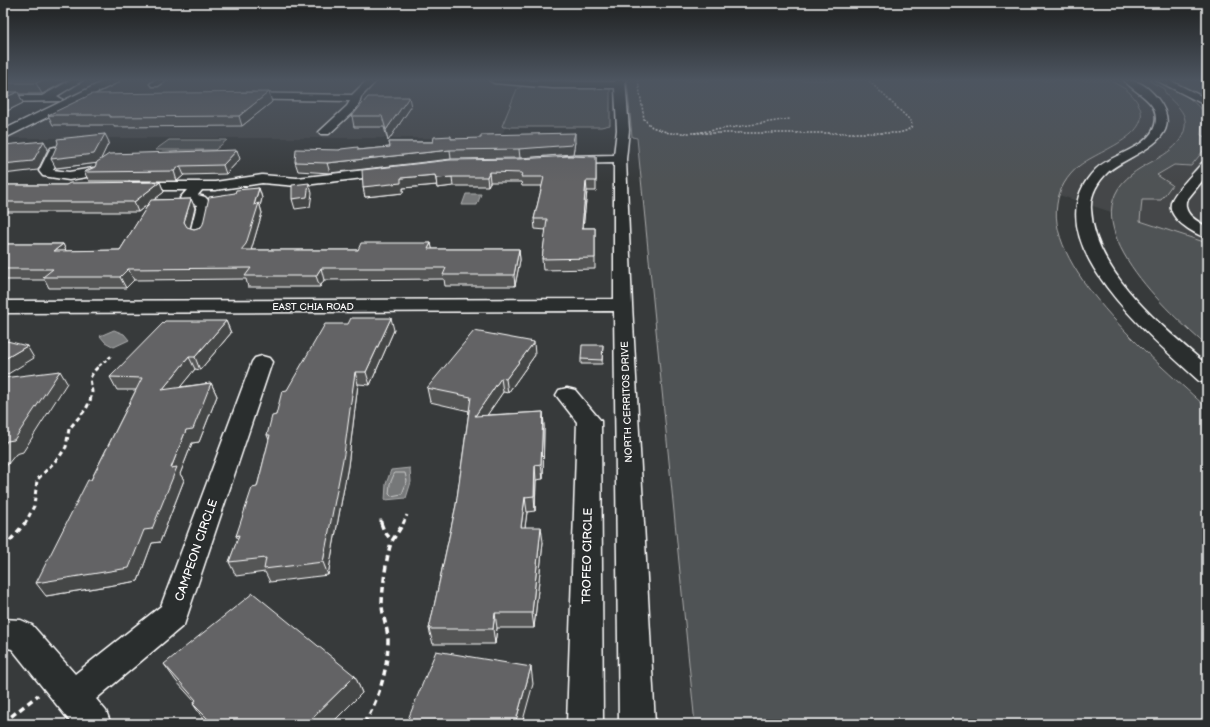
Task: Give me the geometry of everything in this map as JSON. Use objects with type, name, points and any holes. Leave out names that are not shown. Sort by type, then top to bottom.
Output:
[{"type":"main road","points":[[3,125],[26,114]]},
{"type":"main road","points":[[3,135],[46,114]]},
{"type":"street","points":[[325,132],[345,114]]},
{"type":"street","name":"NORTH CERRITOS DRIVE","points":[[624,114],[620,159],[623,305],[637,724]]},
{"type":"street","points":[[1161,114],[1161,126],[1157,134],[1136,151],[1117,160],[1105,168],[1090,186],[1083,207],[1085,230],[1097,259],[1122,293],[1162,335],[1207,376]]},
{"type":"street","points":[[55,151],[46,171],[48,173],[69,176],[93,172]]},
{"type":"street","points":[[552,161],[620,159]]},
{"type":"street","points":[[1207,166],[1179,200],[1177,205],[1178,210],[1182,215],[1207,233]]},
{"type":"street","points":[[118,186],[215,186],[254,190],[283,187],[297,182],[403,169]]},
{"type":"street","points":[[69,176],[52,187],[88,187]]},
{"type":"street","points":[[187,198],[199,186]]},
{"type":"street","points":[[155,199],[187,198],[200,200],[205,204],[198,233]]},
{"type":"street","name":"EAST CHIA ROAD","points":[[3,307],[623,305]]},
{"type":"street","name":"CAMPEON CIRCLE","points":[[73,697],[173,615],[262,362]]},
{"type":"street","name":"TROFEO CIRCLE","points":[[567,395],[589,421],[585,724]]},
{"type":"street","points":[[3,633],[21,635],[73,697],[93,724]]},
{"type":"path","points":[[642,114],[646,123],[660,131],[682,134],[890,133],[905,131],[911,128],[911,121],[904,114]]},
{"type":"path","points":[[682,134],[790,119]]},
{"type":"path","points":[[3,549],[22,527],[31,513],[36,500],[37,480],[60,456],[66,447],[69,429],[86,409],[92,392],[90,378],[94,371],[111,356]]},
{"type":"path","points":[[364,724],[372,711],[381,688],[386,661],[388,639],[382,605],[386,570],[392,541],[398,534],[407,515]]},
{"type":"path","points":[[381,518],[380,522],[382,528],[392,541]]},
{"type":"path","points":[[3,723],[41,692]]},
{"type":"shaded area","points":[[54,114],[539,114],[505,128],[501,138],[6,138]]},
{"type":"shaded area","points":[[507,114],[610,114],[610,125],[601,127],[502,126]]},
{"type":"shaded area","points":[[626,114],[1207,114],[1207,243],[966,165],[936,138],[627,137]]},
{"type":"shaded area","points":[[630,114],[1141,114],[1141,118],[1136,128],[1127,137],[1089,159],[1079,166],[1067,178],[1057,204],[1058,231],[1069,259],[1088,287],[1111,316],[1163,368],[1207,408],[1207,724],[695,724],[637,138],[632,137]]},
{"type":"shaded area","points":[[1183,114],[1207,115],[1207,123],[1202,123],[1201,135],[1207,138],[1207,146],[1191,166],[1174,165],[1157,175],[1172,185],[1161,200],[1142,200],[1140,221],[1207,243],[1207,346],[1171,313],[1150,290],[1132,266],[1118,242],[1112,217],[1115,194],[1132,174],[1171,150],[1182,136],[1185,127]]},
{"type":"shaded area","points":[[169,140],[227,140],[215,150],[155,150]]},
{"type":"water","points":[[466,194],[481,194],[477,205],[462,205]]},
{"type":"water","points":[[114,330],[124,334],[129,340],[114,347],[105,342],[100,336]]},
{"type":"water","points":[[410,468],[411,482],[406,498],[385,500],[386,484],[391,470]]},
{"type":"building","points":[[242,114],[239,116],[110,117],[110,115],[48,115]]},
{"type":"building","points":[[354,114],[397,114],[386,130],[382,116],[352,116]]},
{"type":"building","points":[[575,133],[572,145],[519,149],[450,150],[327,163],[295,162],[296,149],[340,150],[358,147],[358,150],[390,147],[389,142],[433,142],[434,137],[451,136],[451,139],[481,138],[481,135]]},
{"type":"building","points":[[105,134],[94,154],[51,159],[58,143],[57,139]]},
{"type":"building","points":[[44,141],[33,161],[3,164],[4,145]]},
{"type":"building","points":[[237,150],[223,165],[180,166],[174,171],[84,172],[95,167],[97,162],[109,154]]},
{"type":"building","points":[[570,156],[596,157],[596,181],[586,181],[582,228],[595,228],[595,258],[542,259],[547,219],[534,219],[544,177],[521,177],[522,173],[489,172],[487,177],[436,178],[435,175],[401,178],[401,183],[363,187],[362,170],[450,160],[519,159]]},
{"type":"building","points":[[160,182],[134,202],[3,202],[3,185],[66,185],[70,183]]},
{"type":"building","points":[[309,183],[307,197],[292,199],[292,185]]},
{"type":"building","points":[[259,188],[254,205],[259,203],[246,244],[241,250],[358,250],[361,243],[431,243],[428,249],[519,249],[514,275],[443,275],[446,268],[321,268],[316,276],[245,276],[251,268],[128,269],[120,277],[43,277],[53,269],[3,269],[3,244],[63,244],[54,251],[120,250],[151,200],[191,199],[184,222],[187,227],[194,229],[201,227],[203,224],[209,197],[235,193],[236,190]]},
{"type":"building","points":[[351,318],[391,318],[366,372],[355,372],[344,454],[323,562],[264,569],[266,558],[229,562],[239,535],[236,536],[252,488],[257,487],[270,435],[267,435],[272,416],[276,415],[282,391],[287,390],[325,324],[348,324]]},
{"type":"building","points":[[165,321],[226,321],[195,357],[189,357],[162,390],[211,383],[193,429],[186,430],[171,468],[177,467],[152,529],[144,530],[129,568],[36,583],[88,480],[91,480],[142,378],[110,377]]},
{"type":"building","points":[[474,331],[534,342],[506,379],[501,378],[475,416],[543,412],[541,464],[535,465],[534,496],[525,497],[521,527],[541,527],[532,613],[495,613],[493,629],[429,629],[456,505],[471,397],[427,388]]},
{"type":"building","points":[[3,340],[27,346],[3,360]]},
{"type":"building","points":[[582,345],[603,345],[602,360],[581,359]]},
{"type":"building","points":[[60,371],[14,440],[7,441],[3,446],[3,378]]},
{"type":"building","points":[[253,593],[355,676],[306,724],[213,724],[193,704],[196,700],[164,664]]},
{"type":"building","points":[[436,651],[531,667],[515,724],[406,724]]}]
